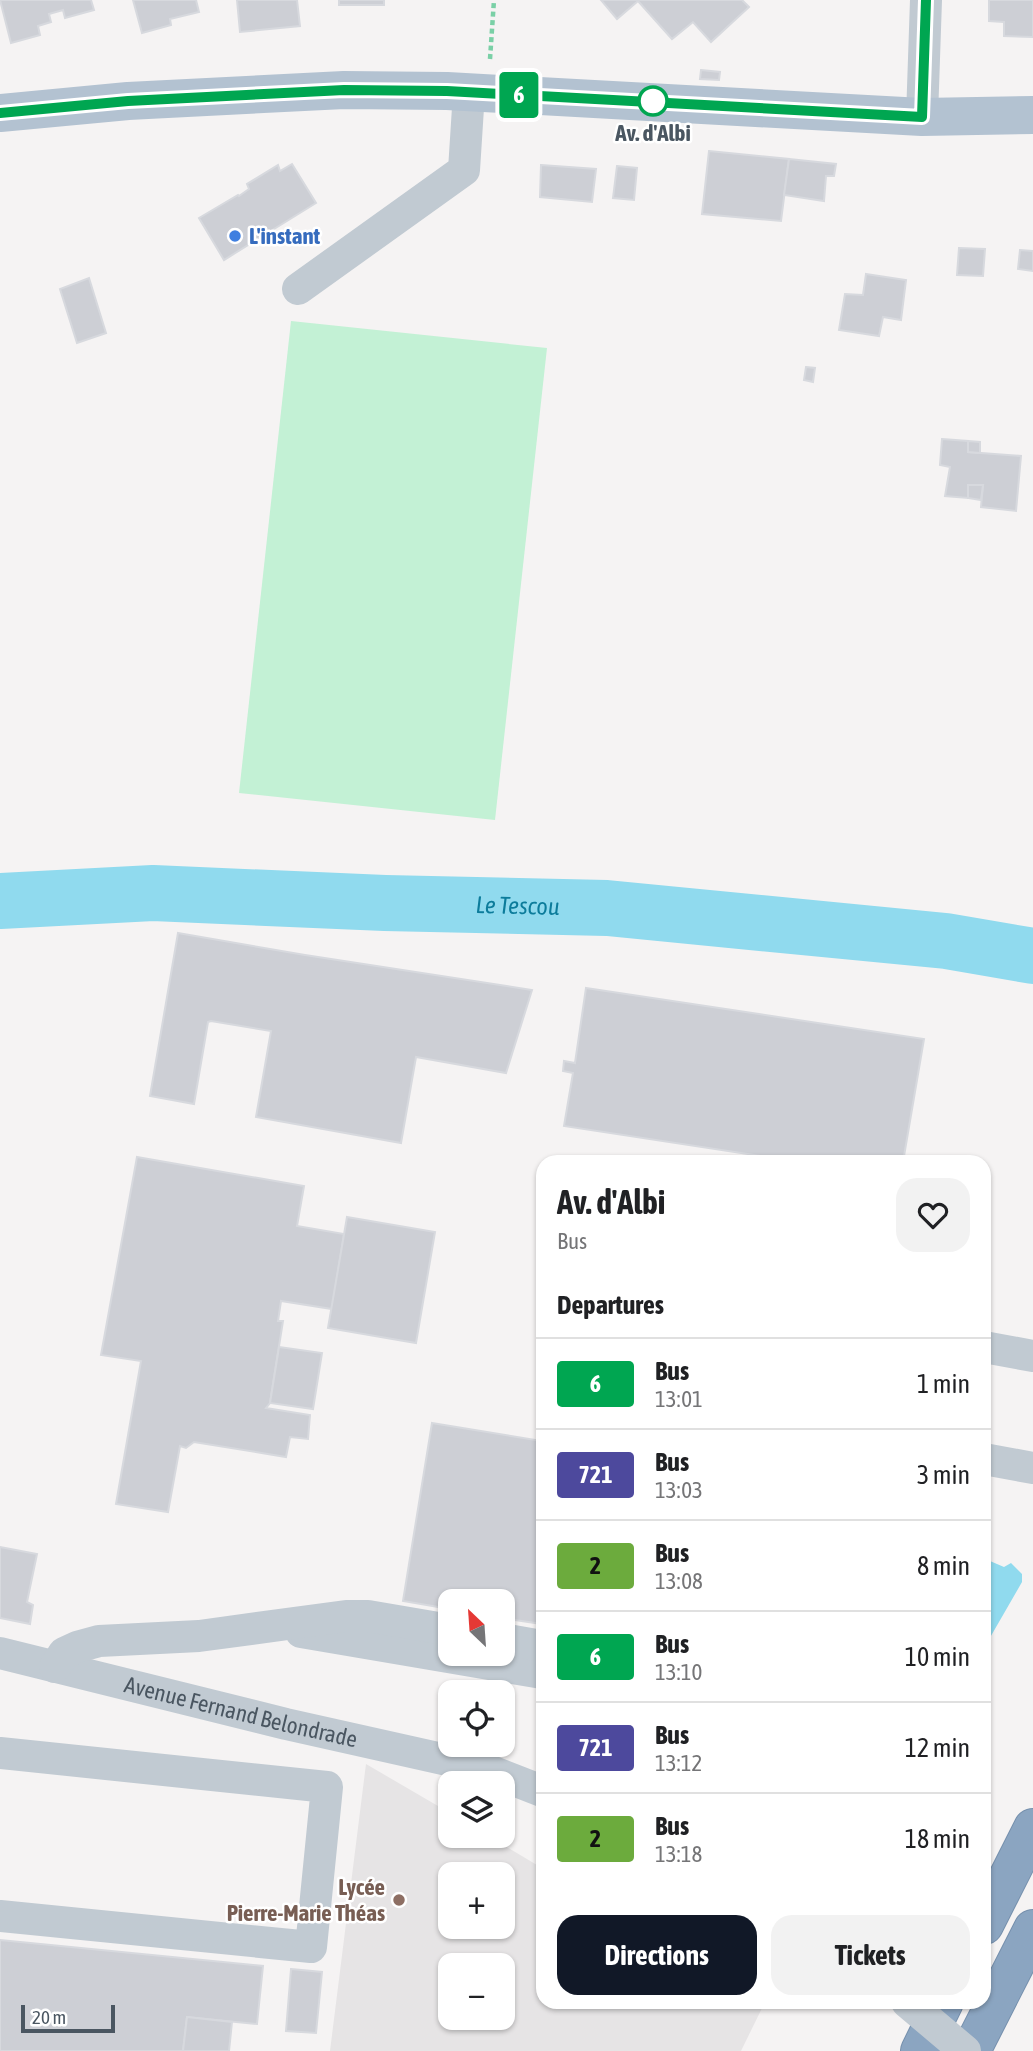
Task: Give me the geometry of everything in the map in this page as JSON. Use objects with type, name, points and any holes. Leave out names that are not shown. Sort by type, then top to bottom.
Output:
[{"type":"highway","points":[[991,1911],[1033,1828]]},
{"type":"highway","points":[[971,2051],[1033,1929]]},
{"type":"highway","points":[[920,2051],[941,2009]]},
{"type":"main road","points":[[0,113],[128,101],[479,81],[922,117],[1033,115]]},
{"type":"street","points":[[922,117],[926,0]]},
{"type":"street","points":[[298,289],[464,170],[479,81]]},
{"type":"street","points":[[991,1348],[1033,1356]]},
{"type":"street","points":[[991,1460],[1033,1468]]},
{"type":"street","points":[[55,1667],[64,1653],[99,1641],[199,1636],[323,1619],[368,1616],[438,1628]]},
{"type":"street","points":[[272,1627],[536,1672]]},
{"type":"street","points":[[515,1641],[536,1645]]},
{"type":"street","name":"Avenue Fernand Belondrade","points":[[0,1653],[335,1735],[483,1768],[536,1789]]},
{"type":"street","points":[[0,1916],[311,1947],[335,1735]]},
{"type":"street","points":[[0,1753],[327,1787]]},
{"type":"street","points":[[915,2009],[965,2051]]},
{"type":"path","points":[[479,81],[494,0]]},
{"type":"shaded area","name":"Lycée Pierre-Marie Théas","points":[[366,1764],[438,1806],[438,1848],[508,1848],[536,1864],[536,2009],[762,2009],[741,2051],[330,2051]]},
{"type":"green space","points":[[291,321],[547,348],[495,820],[239,793]]},
{"type":"water","points":[[991,1561],[1004,1567],[1011,1563],[1022,1574],[1022,1582],[991,1636]]},
{"type":"building","points":[[0,0],[91,0],[94,10],[65,18],[63,10],[49,14],[51,22],[38,26],[40,35],[11,43]]},
{"type":"building","points":[[133,0],[196,0],[199,12],[170,19],[171,25],[142,33]]},
{"type":"building","points":[[237,0],[297,0],[300,26],[240,32]]},
{"type":"building","points":[[339,0],[384,0],[384,5],[339,5]]},
{"type":"building","points":[[601,0],[742,0],[749,7],[711,42],[693,22],[672,39],[638,1],[617,19]]},
{"type":"building","points":[[989,0],[1033,0],[1033,37],[1004,36],[1004,22],[989,21]]},
{"type":"building","points":[[701,70],[720,72],[719,80],[700,79]]},
{"type":"building","points":[[709,151],[789,159],[781,221],[702,214]]},
{"type":"building","points":[[789,159],[836,164],[834,176],[826,176],[824,201],[784,195]]},
{"type":"building","points":[[292,164],[316,203],[224,260],[199,218],[239,196],[249,189],[247,184],[278,165],[280,171]]},
{"type":"building","points":[[541,165],[596,169],[592,202],[540,197]]},
{"type":"building","points":[[617,166],[637,168],[634,200],[613,198]]},
{"type":"building","points":[[959,248],[985,249],[983,276],[957,275]]},
{"type":"building","points":[[1020,250],[1033,251],[1033,271],[1018,269]]},
{"type":"building","points":[[866,274],[906,280],[901,320],[883,317],[879,336],[839,330],[845,294],[863,295]]},
{"type":"building","points":[[89,278],[106,333],[77,343],[60,289]]},
{"type":"building","points":[[806,367],[815,368],[813,382],[804,380]]},
{"type":"building","points":[[942,439],[968,441],[968,452],[1021,456],[1016,511],[981,507],[983,485],[968,485],[968,498],[945,496],[950,467],[940,465]]},
{"type":"building","points":[[968,441],[980,442],[980,453],[968,452]]},
{"type":"building","points":[[968,485],[983,485],[981,500],[968,498]]},
{"type":"building","points":[[178,933],[532,990],[506,1073],[416,1057],[401,1143],[256,1117],[271,1031],[208,1022],[194,1104],[150,1096]]},
{"type":"building","points":[[586,988],[924,1039],[904,1155],[754,1155],[564,1126],[573,1073],[563,1071],[564,1061],[575,1063]]},
{"type":"building","points":[[137,1157],[304,1186],[297,1226],[344,1234],[332,1309],[281,1301],[278,1321],[283,1321],[270,1403],[266,1408],[310,1415],[308,1439],[290,1437],[286,1457],[194,1442],[186,1448],[180,1446],[168,1512],[116,1504],[141,1361],[101,1355]]},
{"type":"building","points":[[347,1217],[435,1232],[416,1343],[328,1328]]},
{"type":"building","points":[[279,1347],[322,1353],[313,1409],[270,1403]]},
{"type":"building","points":[[432,1423],[536,1440],[536,1623],[515,1620],[515,1589],[438,1589],[438,1607],[403,1601]]},
{"type":"building","points":[[0,1547],[37,1554],[27,1602],[33,1605],[30,1624],[0,1618]]},
{"type":"building","points":[[0,1940],[263,1966],[257,2024],[187,2017],[183,2051],[0,2051]]},
{"type":"building","points":[[291,1969],[322,1972],[316,2033],[286,2031]]},
{"type":"building","points":[[187,2017],[232,2022],[229,2051],[183,2051]]},
{"type":"waterway","name":"Le Tescou","points":[[0,901],[153,893],[385,903],[607,908],[946,941],[1033,956]]},
{"type":"bus line","name":"6","points":[[0,113],[128,101],[344,90],[447,91],[922,117],[926,0]]},
{"type":"place","name":"Av. d'Albi","points":[[653,101]]},
{"type":"place","name":"L'instant","points":[[235,236]]},
{"type":"place","name":"Lycée Pierre-Marie Théas","points":[[399,1900]]}]
